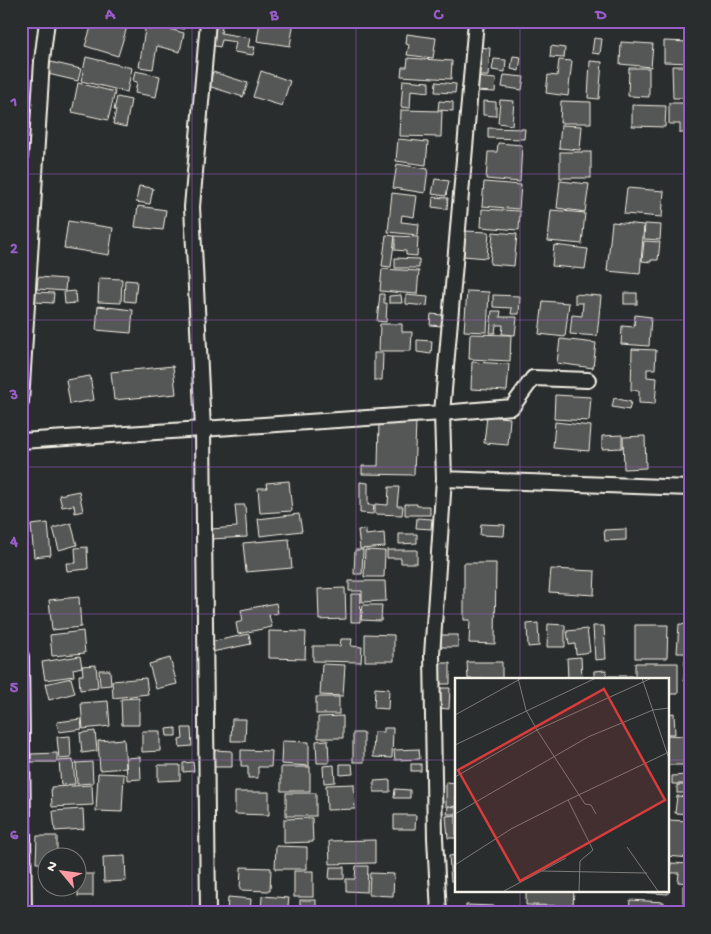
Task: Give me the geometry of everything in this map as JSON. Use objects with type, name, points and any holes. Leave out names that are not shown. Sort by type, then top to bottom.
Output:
[{"type":"street","points":[[21,402],[42,61],[47,21]]},
{"type":"street","points":[[208,21],[192,207],[203,429],[208,913]]},
{"type":"street","points":[[439,913],[435,838],[432,655],[444,479],[442,413],[476,21]]},
{"type":"street","points":[[21,441],[512,407],[533,378],[588,380]]},
{"type":"street","points":[[444,479],[690,488]]},
{"type":"street","points":[[21,656],[24,913]]},
{"type":"building","points":[[93,21],[110,21],[127,27],[118,56],[85,46]]},
{"type":"building","points":[[151,21],[186,21],[184,29]]},
{"type":"building","points":[[214,21],[223,21],[221,33],[250,38],[248,47],[255,47],[253,55],[234,52],[236,42],[222,40],[220,47],[210,45]]},
{"type":"building","points":[[260,21],[294,21],[290,46],[257,41]]},
{"type":"building","points":[[146,23],[184,33],[180,52],[157,46],[153,69],[139,67]]},
{"type":"building","points":[[407,34],[436,38],[433,58],[407,55],[409,45],[406,44]]},
{"type":"building","points":[[594,38],[602,39],[600,54],[592,53]]},
{"type":"building","points":[[664,41],[690,42],[690,63],[664,62]]},
{"type":"building","points":[[621,42],[653,44],[651,67],[620,64]]},
{"type":"building","points":[[551,46],[565,48],[564,58],[550,57]]},
{"type":"building","points":[[476,47],[490,48],[488,76],[474,76]]},
{"type":"building","points":[[513,56],[521,57],[519,71],[511,69]]},
{"type":"building","points":[[86,57],[132,68],[127,92],[81,81]]},
{"type":"building","points":[[408,58],[452,61],[451,79],[401,76],[402,67],[407,67]]},
{"type":"building","points":[[494,59],[506,60],[505,72],[492,70]]},
{"type":"building","points":[[559,60],[572,61],[568,96],[546,93],[548,75],[557,76]]},
{"type":"building","points":[[590,61],[602,62],[599,99],[588,98]]},
{"type":"building","points":[[51,62],[81,69],[78,81],[48,74]]},
{"type":"building","points":[[672,66],[690,66],[690,98],[673,98]]},
{"type":"building","points":[[629,68],[649,68],[649,97],[628,96]]},
{"type":"building","points":[[135,71],[160,76],[156,97],[135,93],[137,82],[133,81]]},
{"type":"building","points":[[261,71],[290,81],[282,106],[253,97]]},
{"type":"building","points":[[213,72],[248,83],[243,97],[208,86]]},
{"type":"building","points":[[21,74],[28,75],[25,103],[21,103]]},
{"type":"building","points":[[504,75],[524,77],[522,90],[502,87]]},
{"type":"building","points":[[475,77],[496,79],[495,92],[474,91]]},
{"type":"building","points":[[403,80],[429,82],[429,92],[411,90],[410,108],[401,107]]},
{"type":"building","points":[[436,82],[456,84],[455,93],[435,92]]},
{"type":"building","points":[[78,83],[115,92],[108,120],[72,112]]},
{"type":"building","points":[[117,97],[131,100],[126,127],[113,124]]},
{"type":"building","points":[[500,100],[514,101],[512,125],[498,123]]},
{"type":"building","points":[[439,101],[453,102],[453,111],[438,110]]},
{"type":"building","points":[[483,101],[496,102],[496,116],[483,115]]},
{"type":"building","points":[[561,101],[591,102],[591,123],[560,123]]},
{"type":"building","points":[[669,103],[690,103],[690,133],[680,133],[680,124],[669,124]]},
{"type":"building","points":[[632,105],[666,106],[665,127],[632,126]]},
{"type":"building","points":[[401,110],[442,111],[441,137],[400,136]]},
{"type":"building","points":[[561,125],[582,126],[580,150],[559,148]]},
{"type":"building","points":[[488,128],[525,129],[524,139],[488,138]]},
{"type":"building","points":[[398,139],[428,142],[426,165],[396,161]]},
{"type":"building","points":[[498,143],[522,145],[520,182],[486,179],[488,152],[497,152]]},
{"type":"building","points":[[560,152],[591,152],[591,178],[560,178]]},
{"type":"building","points":[[397,164],[428,169],[425,193],[393,188]]},
{"type":"building","points":[[435,179],[449,181],[446,196],[432,194]]},
{"type":"building","points":[[560,181],[589,184],[585,212],[557,208]]},
{"type":"building","points":[[484,182],[521,185],[519,209],[482,206]]},
{"type":"building","points":[[139,186],[153,188],[150,204],[136,202]]},
{"type":"building","points":[[627,188],[664,191],[662,217],[624,214]]},
{"type":"building","points":[[392,193],[417,196],[414,217],[402,215],[401,222],[419,224],[418,235],[388,232]]},
{"type":"building","points":[[433,197],[448,198],[447,209],[432,207]]},
{"type":"building","points":[[138,206],[166,210],[163,230],[135,227]]},
{"type":"building","points":[[482,209],[520,211],[519,230],[481,227]]},
{"type":"building","points":[[551,210],[585,213],[582,244],[548,241]]},
{"type":"building","points":[[68,221],[113,228],[109,255],[64,248]]},
{"type":"building","points":[[612,222],[644,225],[640,274],[607,271]]},
{"type":"building","points":[[645,224],[661,225],[660,240],[644,239]]},
{"type":"building","points":[[464,231],[489,232],[487,258],[463,256]]},
{"type":"building","points":[[493,232],[517,234],[514,266],[490,264]]},
{"type":"building","points":[[386,235],[395,236],[391,267],[382,266]]},
{"type":"building","points":[[395,236],[418,237],[417,256],[406,255],[406,251],[395,250]]},
{"type":"building","points":[[644,241],[660,242],[658,260],[651,260],[651,262],[642,261]]},
{"type":"building","points":[[554,245],[588,249],[585,269],[552,266]]},
{"type":"building","points":[[395,258],[419,259],[419,268],[395,268]]},
{"type":"building","points":[[382,269],[419,271],[417,294],[380,291]]},
{"type":"building","points":[[38,277],[66,279],[65,291],[37,289]]},
{"type":"building","points":[[99,278],[122,279],[121,303],[98,302]]},
{"type":"building","points":[[125,280],[137,281],[135,302],[124,301]]},
{"type":"building","points":[[75,291],[76,303],[65,304],[64,292]]},
{"type":"building","points":[[467,291],[489,292],[487,332],[464,331]]},
{"type":"building","points":[[36,292],[54,293],[53,303],[35,302]]},
{"type":"building","points":[[624,293],[637,293],[637,304],[624,304]]},
{"type":"building","points":[[380,294],[384,294],[384,303],[387,303],[386,322],[377,321]]},
{"type":"building","points":[[575,294],[601,296],[597,336],[570,334],[572,315],[582,316],[583,303],[575,303]]},
{"type":"building","points":[[401,295],[402,303],[389,303],[389,296]]},
{"type":"building","points":[[406,295],[428,297],[427,306],[406,304]]},
{"type":"building","points":[[493,295],[520,296],[519,314],[511,314],[512,308],[493,307]]},
{"type":"building","points":[[543,301],[569,303],[565,337],[539,334]]},
{"type":"building","points":[[98,306],[133,310],[131,333],[96,330]]},
{"type":"building","points":[[492,311],[501,311],[500,317],[517,317],[515,335],[502,334],[503,325],[496,325],[495,333],[490,333]]},
{"type":"building","points":[[431,314],[442,315],[441,326],[430,325]]},
{"type":"building","points":[[635,315],[651,317],[649,346],[621,344],[622,326],[634,327]]},
{"type":"building","points":[[380,324],[402,324],[402,332],[412,332],[411,351],[379,351]]},
{"type":"building","points":[[470,334],[511,335],[510,361],[469,359]]},
{"type":"building","points":[[560,339],[596,343],[593,368],[557,363]]},
{"type":"building","points":[[417,340],[432,341],[431,354],[417,352]]},
{"type":"building","points":[[632,349],[656,350],[655,369],[647,369],[647,377],[657,378],[655,404],[639,403],[639,391],[631,390]]},
{"type":"building","points":[[374,353],[383,353],[382,380],[374,380]]},
{"type":"building","points":[[472,362],[509,364],[507,391],[471,389]]},
{"type":"building","points":[[173,366],[176,394],[114,400],[111,372]]},
{"type":"building","points":[[90,376],[94,400],[70,404],[66,380]]},
{"type":"building","points":[[555,395],[591,397],[589,421],[554,419]]},
{"type":"building","points":[[614,398],[631,402],[629,410],[612,407]]},
{"type":"building","points":[[487,416],[510,418],[508,445],[484,443]]},
{"type":"building","points":[[379,422],[416,422],[414,475],[362,474],[362,466],[378,466]]},
{"type":"building","points":[[555,422],[591,426],[589,451],[553,448]]},
{"type":"building","points":[[622,435],[622,448],[602,449],[602,436]]},
{"type":"building","points":[[645,436],[646,468],[624,469],[623,437]]},
{"type":"building","points":[[289,481],[292,511],[260,513],[258,488],[267,488],[266,483]]},
{"type":"building","points":[[360,482],[368,483],[368,505],[374,505],[373,514],[360,513]]},
{"type":"building","points":[[389,487],[399,487],[397,506],[403,506],[402,515],[375,514],[375,504],[388,505]]},
{"type":"building","points":[[79,491],[83,511],[75,513],[74,505],[62,507],[59,495]]},
{"type":"building","points":[[405,504],[430,506],[430,515],[405,515]]},
{"type":"building","points":[[235,505],[245,505],[247,537],[211,539],[211,529],[237,527]]},
{"type":"building","points":[[299,514],[302,531],[260,536],[258,519]]},
{"type":"building","points":[[417,518],[432,519],[431,529],[416,528]]},
{"type":"building","points":[[48,523],[51,555],[34,557],[31,525]]},
{"type":"building","points":[[71,523],[77,545],[59,550],[53,528]]},
{"type":"building","points":[[481,524],[505,525],[504,536],[480,535]]},
{"type":"building","points":[[366,529],[366,535],[384,533],[385,547],[360,549],[358,530]]},
{"type":"building","points":[[626,529],[626,540],[605,541],[604,530]]},
{"type":"building","points":[[399,534],[417,534],[417,543],[399,544]]},
{"type":"building","points":[[289,539],[292,568],[246,572],[243,543]]},
{"type":"building","points":[[87,547],[88,569],[67,571],[66,563],[76,563],[75,548]]},
{"type":"building","points":[[355,550],[363,550],[362,574],[354,574]]},
{"type":"building","points":[[365,550],[385,551],[384,577],[364,577]]},
{"type":"building","points":[[387,550],[417,550],[417,563],[401,563],[401,558],[387,558]]},
{"type":"building","points":[[464,563],[496,563],[495,644],[469,643],[470,620],[464,620]]},
{"type":"building","points":[[551,569],[595,571],[594,595],[549,592]]},
{"type":"building","points":[[349,581],[385,581],[386,601],[362,602],[362,591],[349,591]]},
{"type":"building","points":[[345,588],[346,619],[319,620],[318,589]]},
{"type":"building","points":[[351,594],[361,594],[360,622],[351,622]]},
{"type":"building","points":[[79,597],[81,627],[52,630],[49,600]]},
{"type":"building","points":[[276,603],[278,613],[269,615],[272,627],[238,634],[236,623],[243,621],[241,610]]},
{"type":"building","points":[[363,605],[382,605],[381,621],[361,620]]},
{"type":"building","points":[[538,623],[539,646],[528,647],[527,624]]},
{"type":"building","points":[[548,624],[565,625],[565,647],[547,647]]},
{"type":"building","points":[[679,624],[690,625],[690,653],[677,653]]},
{"type":"building","points":[[635,625],[668,625],[667,658],[635,658]]},
{"type":"building","points":[[593,626],[604,626],[606,659],[595,660]]},
{"type":"building","points":[[587,629],[590,652],[576,654],[575,644],[569,645],[567,631]]},
{"type":"building","points":[[83,631],[85,653],[52,656],[50,635]]},
{"type":"building","points":[[269,631],[306,632],[305,659],[269,658]]},
{"type":"building","points":[[249,634],[251,644],[212,652],[210,642]]},
{"type":"building","points":[[365,634],[394,635],[394,661],[365,661]]},
{"type":"building","points":[[441,635],[458,635],[458,647],[441,647]]},
{"type":"building","points":[[341,639],[352,639],[351,646],[362,647],[361,662],[313,661],[313,646],[340,646]]},
{"type":"building","points":[[80,656],[82,667],[73,669],[74,676],[45,680],[42,662]]},
{"type":"building","points":[[581,657],[582,678],[568,678],[567,658]]},
{"type":"building","points":[[170,658],[177,684],[156,689],[149,664]]},
{"type":"building","points":[[685,659],[690,659],[690,681],[684,681]]},
{"type":"building","points":[[467,662],[502,662],[502,678],[468,678]]},
{"type":"building","points":[[440,663],[450,663],[450,684],[439,684]]},
{"type":"building","points":[[635,663],[678,663],[678,694],[668,694],[668,678],[635,678]]},
{"type":"building","points":[[322,664],[345,665],[343,696],[320,695]]},
{"type":"building","points":[[96,665],[98,688],[80,690],[79,675],[83,675],[82,666]]},
{"type":"building","points":[[99,670],[110,670],[111,685],[100,686]]},
{"type":"building","points":[[606,670],[607,678],[594,678],[594,671]]},
{"type":"building","points":[[608,676],[632,676],[632,678],[608,678]]},
{"type":"building","points":[[71,678],[75,693],[49,700],[45,684]]},
{"type":"building","points":[[146,678],[148,694],[113,698],[112,681]]},
{"type":"building","points":[[375,688],[389,689],[388,709],[374,708]]},
{"type":"building","points":[[439,688],[450,688],[449,709],[438,708]]},
{"type":"building","points":[[316,697],[339,697],[339,714],[316,714]]},
{"type":"building","points":[[139,698],[139,725],[122,725],[121,699]]},
{"type":"building","points":[[108,701],[110,726],[83,729],[81,703]]},
{"type":"building","points":[[674,713],[675,734],[668,734],[668,714]]},
{"type":"building","points":[[343,716],[343,738],[318,738],[318,717]]},
{"type":"building","points":[[81,719],[82,729],[59,732],[57,722]]},
{"type":"building","points":[[232,719],[246,719],[245,741],[231,741]]},
{"type":"building","points":[[176,728],[176,736],[167,736],[166,729]]},
{"type":"building","points":[[182,728],[191,728],[192,746],[180,747],[179,740],[183,739]]},
{"type":"building","points":[[384,728],[393,728],[392,758],[373,757],[374,732],[384,732]]},
{"type":"building","points":[[95,731],[97,751],[82,753],[80,733]]},
{"type":"building","points":[[142,731],[160,731],[160,751],[142,752]]},
{"type":"building","points":[[353,733],[364,733],[364,762],[353,762]]},
{"type":"building","points":[[668,735],[685,736],[685,765],[668,765]]},
{"type":"building","points":[[70,736],[71,758],[59,759],[57,737]]},
{"type":"building","points":[[124,739],[126,768],[100,770],[98,741]]},
{"type":"building","points":[[328,740],[329,763],[317,763],[316,741]]},
{"type":"building","points":[[282,741],[309,742],[309,766],[281,764]]},
{"type":"building","points":[[419,749],[420,759],[395,760],[394,750]]},
{"type":"building","points":[[214,750],[232,751],[232,767],[214,767]]},
{"type":"building","points":[[241,750],[272,751],[271,767],[258,767],[258,778],[248,778],[248,766],[241,766]]},
{"type":"building","points":[[57,753],[57,762],[31,762],[31,754]]},
{"type":"building","points":[[140,757],[141,779],[127,780],[126,758]]},
{"type":"building","points":[[73,760],[75,784],[61,785],[59,761]]},
{"type":"building","points":[[92,762],[93,783],[77,784],[76,763]]},
{"type":"building","points":[[193,762],[194,771],[183,772],[183,763]]},
{"type":"building","points":[[340,764],[352,764],[353,774],[340,775]]},
{"type":"building","points":[[411,764],[421,764],[421,771],[411,771]]},
{"type":"building","points":[[158,765],[180,765],[180,780],[158,781]]},
{"type":"building","points":[[334,765],[335,782],[324,783],[323,766]]},
{"type":"building","points":[[281,767],[310,767],[310,791],[281,791]]},
{"type":"building","points":[[98,773],[124,774],[122,812],[96,811]]},
{"type":"building","points":[[687,775],[687,784],[672,784],[672,776]]},
{"type":"building","points":[[390,780],[390,792],[374,792],[374,781]]},
{"type":"building","points":[[446,782],[455,783],[455,807],[446,806]]},
{"type":"building","points":[[354,784],[355,809],[327,810],[326,785]]},
{"type":"building","points":[[92,785],[93,805],[52,807],[51,787]]},
{"type":"building","points":[[677,785],[689,785],[689,793],[677,793]]},
{"type":"building","points":[[395,789],[410,790],[410,798],[394,798]]},
{"type":"building","points":[[235,792],[269,792],[269,815],[235,814]]},
{"type":"building","points":[[286,793],[316,793],[316,816],[286,816]]},
{"type":"building","points":[[677,796],[690,797],[690,814],[675,813]]},
{"type":"building","points":[[448,806],[455,807],[455,814],[447,814]]},
{"type":"building","points":[[83,809],[84,829],[55,831],[53,811]]},
{"type":"building","points":[[394,815],[416,815],[415,829],[394,829]]},
{"type":"building","points":[[455,815],[455,838],[448,838],[446,816]]},
{"type":"building","points":[[312,818],[313,842],[284,843],[284,819]]},
{"type":"building","points":[[668,820],[690,821],[690,858],[668,856]]},
{"type":"building","points":[[37,836],[57,836],[57,846],[38,846],[38,863],[36,863]]},
{"type":"building","points":[[375,840],[375,863],[330,864],[329,841]]},
{"type":"building","points":[[276,846],[307,847],[307,869],[275,869]]},
{"type":"building","points":[[455,855],[455,880],[451,881],[449,856]]},
{"type":"building","points":[[125,856],[126,881],[104,882],[103,857]]},
{"type":"building","points":[[668,861],[670,861],[668,894],[641,892],[668,892]]},
{"type":"building","points":[[671,863],[690,864],[690,883],[678,882],[679,873],[670,873]]},
{"type":"building","points":[[356,866],[368,866],[367,892],[346,891],[346,879],[355,879]]},
{"type":"building","points":[[241,867],[271,868],[270,891],[240,890]]},
{"type":"building","points":[[330,867],[344,867],[344,879],[329,879]]},
{"type":"building","points":[[294,871],[313,871],[313,897],[294,897]]},
{"type":"building","points":[[370,873],[394,874],[393,896],[369,895]]},
{"type":"building","points":[[88,874],[93,874],[93,896],[88,896]]},
{"type":"building","points":[[683,886],[690,886],[690,902],[683,902]]},
{"type":"building","points":[[526,892],[574,892],[573,906],[526,905]]},
{"type":"building","points":[[262,896],[289,898],[287,913],[261,913]]},
{"type":"building","points":[[228,897],[251,899],[250,913],[227,913]]},
{"type":"building","points":[[300,900],[316,900],[316,913],[300,913]]},
{"type":"building","points":[[630,900],[664,902],[663,913],[629,913]]},
{"type":"building","points":[[466,905],[495,906],[495,913],[466,913]]},
{"type":"building","points":[[531,907],[566,908],[566,913],[531,913]]},
{"type":"building","points":[[328,909],[363,910],[363,913],[328,913]]}]
